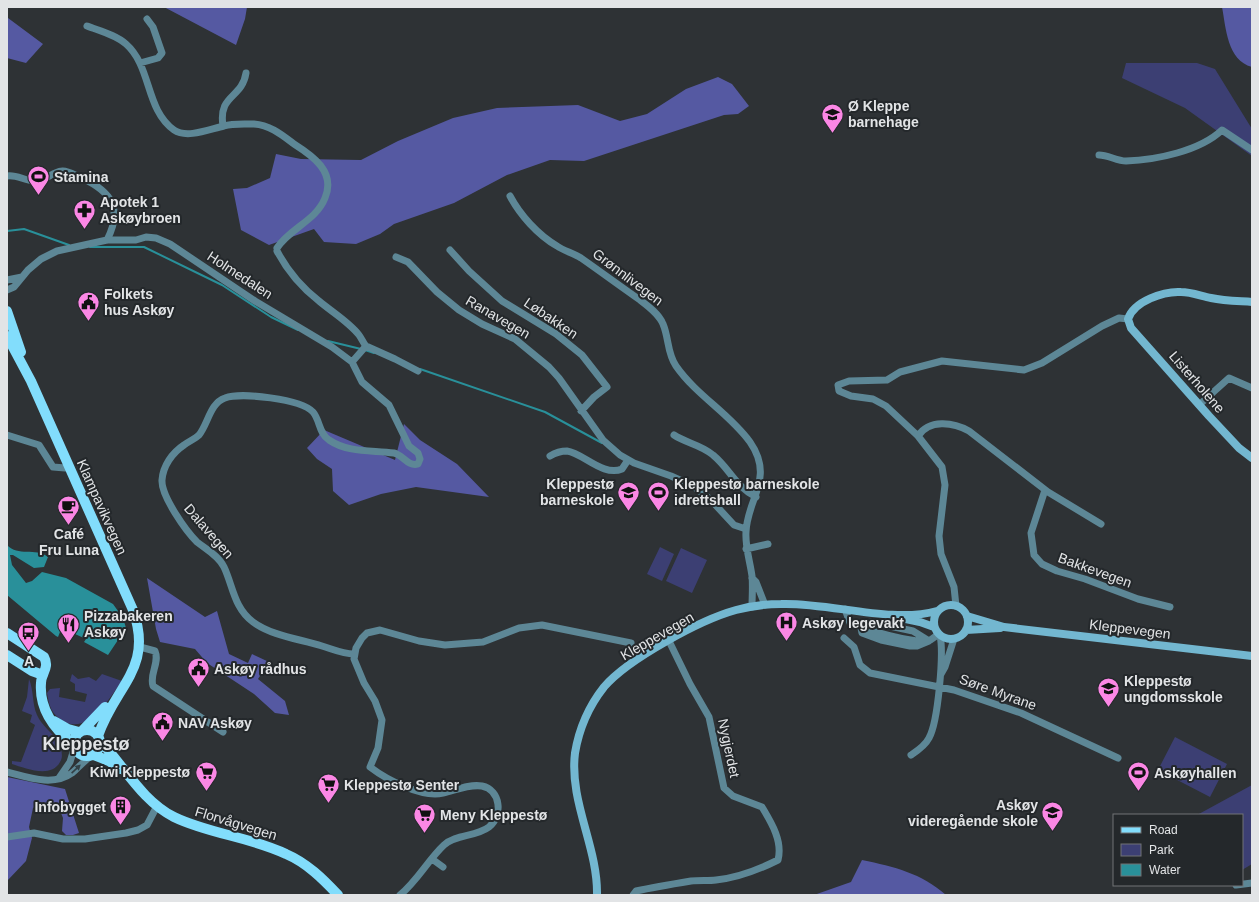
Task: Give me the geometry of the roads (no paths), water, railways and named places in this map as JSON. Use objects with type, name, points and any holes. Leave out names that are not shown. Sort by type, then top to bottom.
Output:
[{"type":"main road","points":[[1128,319],[1134,310],[1147,300],[1174,292],[1252,302]]},
{"type":"main road","name":"Klampavikvegen","points":[[7,311],[31,381]]},
{"type":"main road","name":"Listerholene","points":[[1128,319],[1131,328],[1199,405],[1228,437],[1252,458]]},
{"type":"main road","name":"Klampavikvegen","points":[[7,336],[31,381],[133,610],[139,630],[140,647],[133,670],[106,716],[99,739]]},
{"type":"main road","name":"Kleppevegen","points":[[597,895],[596,876],[575,784],[574,763],[580,732],[592,704],[612,679],[637,660],[669,641],[720,616],[752,607],[800,604],[894,615],[925,614],[937,611]]},
{"type":"main road","points":[[945,605],[956,606],[961,608],[967,616],[968,623],[966,630],[962,635],[954,639],[948,639],[938,632],[933,620],[937,611],[945,605]]},
{"type":"main road","name":"Kleppevegen","points":[[894,615],[938,632]]},
{"type":"main road","name":"Kleppevegen","points":[[967,616],[1004,627],[1252,656]]},
{"type":"main road","name":"Kleppevegen","points":[[966,630],[1004,627]]},
{"type":"main road","points":[[7,633],[44,657],[47,667],[41,683],[45,707],[46,713],[52,724],[74,746],[81,756],[92,755],[99,749],[99,739],[90,730],[72,731],[56,722],[45,707]]},
{"type":"main road","points":[[7,655],[32,671],[43,675]]},
{"type":"main road","name":"Klampavikvegen","points":[[81,731],[119,693]]},
{"type":"main road","points":[[74,746],[75,737],[81,731]]},
{"type":"main road","name":"Florvågvegen","points":[[99,739],[157,806],[185,821],[286,853],[308,867],[338,895]]},
{"type":"main road","name":"Florvågvegen","points":[[92,755],[109,761],[128,774]]},
{"type":"street","points":[[140,63],[158,58],[162,53],[153,27],[147,19]]},
{"type":"street","points":[[87,26],[125,43],[140,63],[159,114],[173,130],[179,133],[203,132],[223,126],[255,124],[275,130],[312,155],[322,166],[326,174],[328,184],[327,192],[320,207],[277,249],[282,262],[297,281],[355,331],[366,346],[418,371]]},
{"type":"street","points":[[223,126],[221,117],[223,107],[228,99],[243,85],[246,73]]},
{"type":"street","points":[[1099,155],[1126,161],[1165,156],[1207,143],[1222,130],[1252,150]]},
{"type":"street","points":[[7,176],[11,175],[35,181],[45,179],[56,172],[62,171],[92,183],[110,198],[114,207],[115,217],[107,240]]},
{"type":"street","name":"Grønnlivegen","points":[[510,196],[517,209],[550,241],[579,257],[642,301],[658,316],[665,329],[670,355],[676,366],[689,383],[729,419],[751,444],[760,467],[756,497],[746,529],[746,549],[752,578],[752,607]]},
{"type":"street","name":"Holmedalen","points":[[7,290],[14,287],[41,259],[57,251],[107,240],[151,238],[170,244],[255,301],[332,347],[352,362],[362,382],[389,405],[409,446],[418,453],[420,460],[418,464],[414,465],[395,453],[350,448]]},
{"type":"street","name":"Løbakken","points":[[450,250],[469,271],[502,300],[556,334],[585,358],[607,387],[594,397],[581,411]]},
{"type":"street","name":"Ranavegen","points":[[396,257],[408,262],[436,292],[459,310],[482,324],[515,339],[544,364],[559,378],[602,440],[628,460],[693,486],[710,499],[734,525],[746,529]]},
{"type":"street","points":[[7,280],[22,277]]},
{"type":"street","points":[[956,606],[954,587],[940,554],[939,541],[945,485],[944,474],[938,461],[918,436],[886,406],[873,399],[845,394],[839,391],[838,385],[850,381],[887,380],[900,372],[942,361],[1024,370],[1042,363],[1102,326],[1119,318],[1128,319]]},
{"type":"street","points":[[352,362],[366,346]]},
{"type":"street","points":[[1199,405],[1229,378],[1252,388]]},
{"type":"street","name":"Dalavegen","points":[[350,448],[327,439],[315,415],[302,404],[259,397],[225,397],[215,406],[200,434],[179,449],[169,459],[163,473],[162,487],[168,501],[194,538],[221,562],[236,600],[248,618],[259,626],[284,635],[354,654]]},
{"type":"street","points":[[918,436],[926,428],[935,424],[951,424],[960,426],[969,431],[1045,490],[1101,524]]},
{"type":"street","points":[[7,435],[37,443],[53,467],[65,468]]},
{"type":"street","points":[[674,435],[714,455],[736,482],[756,497]]},
{"type":"street","points":[[550,456],[561,451],[570,452],[593,464],[618,471],[622,469],[628,460]]},
{"type":"street","name":"Bakkevegen","points":[[1045,490],[1031,533],[1034,556],[1042,564],[1057,571],[1138,599],[1170,607]]},
{"type":"street","points":[[746,549],[768,544]]},
{"type":"street","name":"Grønnlivegen","points":[[752,578],[765,605]]},
{"type":"street","points":[[846,609],[850,623],[861,628],[862,633],[869,637],[910,646],[917,646],[929,641],[938,632]]},
{"type":"street","points":[[861,628],[871,622],[914,631],[929,641]]},
{"type":"street","points":[[400,895],[410,887],[447,842],[489,828],[498,812],[496,796],[490,790],[482,786],[467,786],[442,793],[419,791],[384,777],[370,767],[378,748],[382,720],[375,701],[357,668],[354,654],[362,638],[367,633],[376,630],[390,632],[419,641],[445,645],[483,642],[519,628],[542,625],[631,643]]},
{"type":"street","points":[[844,638],[854,647],[858,661],[868,672],[939,686],[941,674],[938,632]]},
{"type":"street","points":[[941,674],[946,667],[954,639]]},
{"type":"street","name":"Nygjerdet","points":[[633,895],[636,891],[664,885],[699,880],[717,880],[735,876],[766,866],[778,860],[780,852],[773,827],[762,807],[733,796],[724,788],[715,735],[709,717],[690,684],[669,641]]},
{"type":"street","points":[[140,647],[155,651],[156,655],[152,676],[153,686],[222,732]]},
{"type":"street","name":"Søre Myrane","points":[[911,755],[925,744],[930,734],[939,686],[1021,713],[1118,758]]},
{"type":"street","points":[[59,778],[70,762],[74,746]]},
{"type":"street","points":[[7,772],[38,780],[59,778],[72,773],[92,755]]},
{"type":"street","points":[[7,837],[34,833],[63,839],[85,839],[126,833],[138,830],[147,825],[157,806]]},
{"type":"street","points":[[432,859],[443,867]]},
{"type":"water","points":[[7,545],[16,551],[38,553],[48,557],[44,567],[34,568],[13,555],[10,555],[12,565],[26,583],[32,581],[42,572],[66,578],[113,604],[123,618],[126,628],[108,655],[84,642],[86,639],[75,634],[60,632],[58,637],[56,636],[7,595]]},
{"type":"waterway","points":[[7,231],[24,229],[69,245]]},
{"type":"waterway","points":[[90,247],[144,247],[222,285],[271,317],[298,330]]},
{"type":"waterway","points":[[328,341],[361,349]]},
{"type":"waterway","points":[[365,350],[374,353]]},
{"type":"waterway","points":[[420,369],[545,412],[602,443]]},
{"type":"place","name":"Ø Kleppe barnehage","points":[[832,134]]},
{"type":"place","name":"Stamina","points":[[39,196]]},
{"type":"place","name":"Apotek 1 Askøybroen","points":[[84,230]]},
{"type":"place","name":"Folkets hus Askøy","points":[[89,322]]},
{"type":"place","name":"Kleppestø barneskole","points":[[629,512]]},
{"type":"place","name":"Kleppestø barneskole idrettshall","points":[[658,512]]},
{"type":"place","name":"Café Fru Luna","points":[[69,526]]},
{"type":"place","name":"Askøy legevakt","points":[[786,642]]},
{"type":"place","name":"Pizzabakeren Askøy","points":[[69,644]]},
{"type":"place","name":"A","points":[[29,652]]},
{"type":"place","name":"Askøy rådhus","points":[[198,688]]},
{"type":"place","name":"Kleppestø ungdomsskole","points":[[1109,708]]},
{"type":"place","name":"NAV Askøy","points":[[162,742]]},
{"type":"place","name":"Kiwi Kleppestø","points":[[206,792]]},
{"type":"place","name":"Askøyhallen","points":[[1138,792]]},
{"type":"place","name":"Kleppestø Senter","points":[[329,804]]},
{"type":"place","name":"Infobygget","points":[[121,826]]},
{"type":"place","name":"Askøy videregående skole","points":[[1053,832]]},
{"type":"place","name":"Meny Kleppestø","points":[[424,834]]},
{"type":"district","name":"Kleppestø","points":[[86,744]]}]
